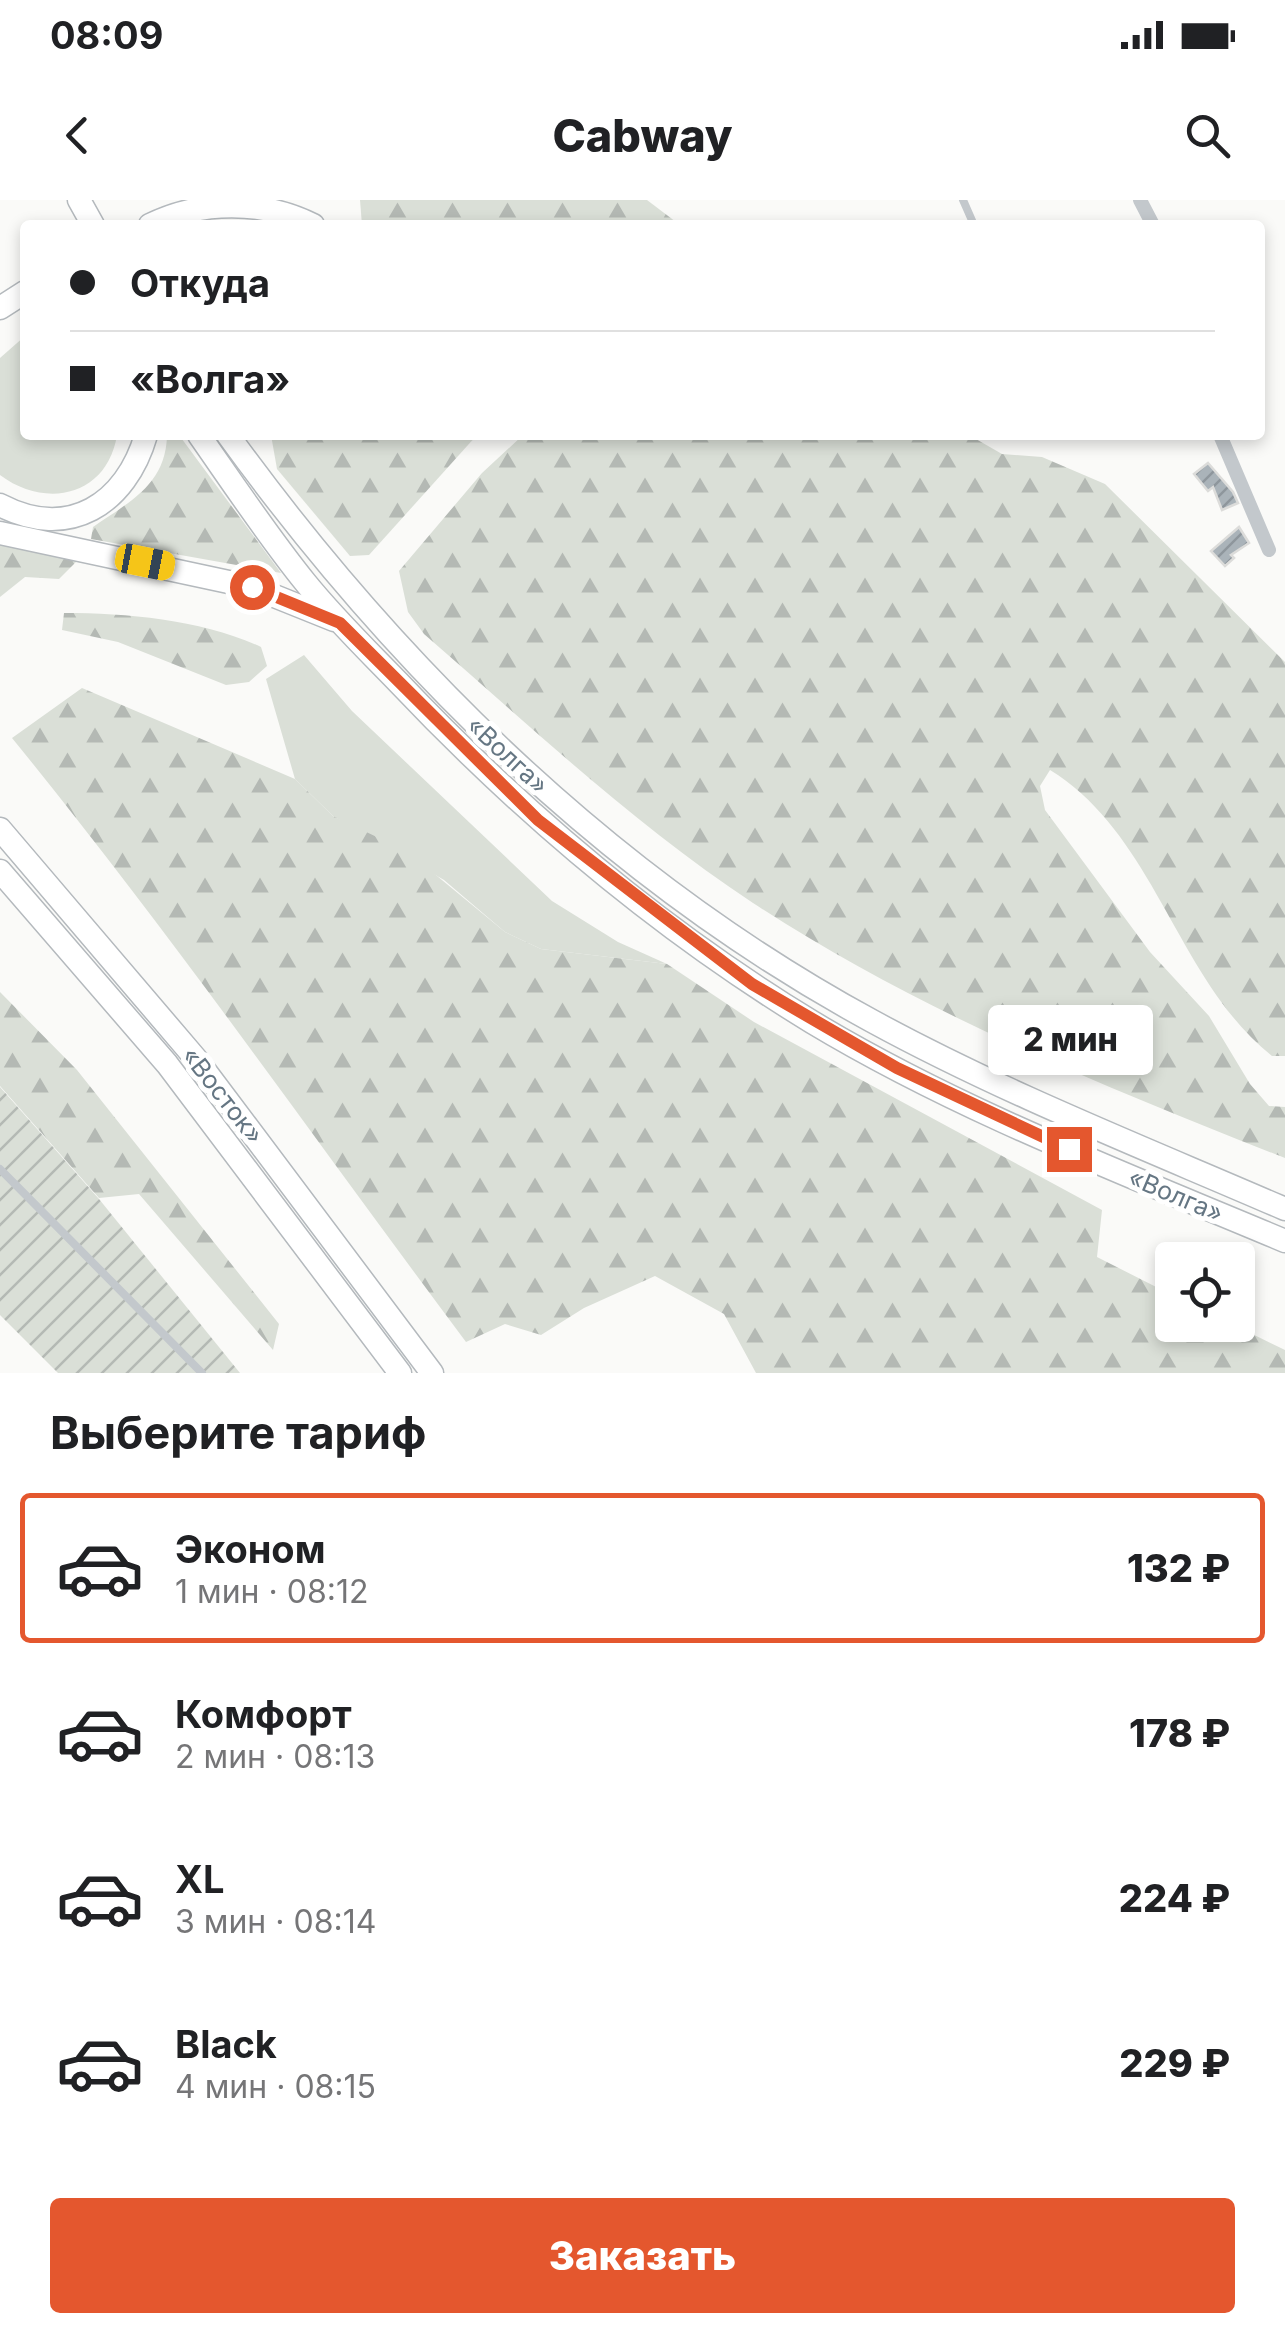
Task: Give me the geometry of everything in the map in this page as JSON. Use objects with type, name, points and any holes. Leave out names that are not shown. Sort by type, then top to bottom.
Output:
[{"type":"main road","points":[[178,210],[251,202],[305,220]]},
{"type":"main road","points":[[0,308],[16,294]]},
{"type":"main road","points":[[0,318],[16,294]]},
{"type":"main road","points":[[0,505],[40,518],[71,517],[102,505],[130,475],[144,440]]},
{"type":"main road","name":"«Волга»","points":[[203,440],[285,556],[340,623],[538,820],[752,984],[814,1023],[948,1094],[1285,1241]]},
{"type":"main road","name":"«Волга»","points":[[232,440],[340,580],[484,736],[552,798],[705,917],[816,989],[935,1053],[1285,1209]]},
{"type":"main road","points":[[0,533],[252,587],[340,623]]},
{"type":"main road","name":"«Восток»","points":[[0,828],[197,1060],[432,1373]]},
{"type":"main road","name":"«Восток»","points":[[0,871],[167,1064],[400,1373]]},
{"type":"street","points":[[1222,440],[1269,550]]},
{"type":"lane","points":[[0,1169],[202,1373]]},
{"type":"green space","points":[[360,200],[647,200],[673,220],[362,220]]},
{"type":"green space","points":[[20,340],[20,440],[116,440],[101,472],[87,484],[54,494],[18,486],[0,475],[0,358]]},
{"type":"green space","points":[[166,440],[183,440],[281,573],[91,539],[93,527],[132,500],[153,479]]},
{"type":"green space","points":[[272,440],[472,440],[369,555],[350,556],[277,469]]},
{"type":"green space","points":[[518,440],[978,440],[1002,454],[1042,457],[1105,484],[1285,662],[1285,1056],[1272,1056],[1240,1025],[1212,989],[1116,832],[1086,798],[1050,770],[1040,786],[1045,810],[1150,952],[1209,1016],[1250,1084],[1269,1106],[1285,1107],[1285,1158],[1012,1044],[880,978],[709,873],[584,774],[424,634],[408,612],[399,571],[482,473]]},
{"type":"green space","points":[[0,544],[77,561],[59,579],[25,577],[0,597]]},
{"type":"green space","points":[[64,613],[140,617],[215,630],[261,647],[267,666],[249,682],[226,685],[118,642],[62,630]]},
{"type":"green space","points":[[304,655],[352,711],[552,901],[618,942],[667,964],[541,949],[505,932],[444,880],[333,816],[295,779],[266,679]]},
{"type":"green space","points":[[82,688],[295,779],[333,816],[408,852],[505,932],[541,949],[667,964],[754,1022],[1102,1210],[1097,1257],[1155,1286],[1155,1342],[1255,1342],[1255,1335],[1285,1350],[1285,1373],[756,1373],[724,1314],[655,1276],[584,1308],[541,1335],[505,1324],[466,1342],[186,962],[12,738]]},
{"type":"green space","points":[[0,992],[77,1070],[279,1324],[273,1350],[139,1194],[99,1198],[0,1086]]},
{"type":"green space","points":[[0,1087],[99,1199],[240,1373],[58,1373],[0,1315]]},
{"type":"building","points":[[1208,463],[1238,503],[1222,510],[1213,487],[1208,491],[1194,474]]},
{"type":"building","points":[[1239,527],[1249,543],[1231,555],[1234,558],[1225,566],[1211,551]]},
{"type":"route","points":[[252,587],[340,623],[487,774],[538,820],[752,984],[897,1068],[1069,1149]]}]
